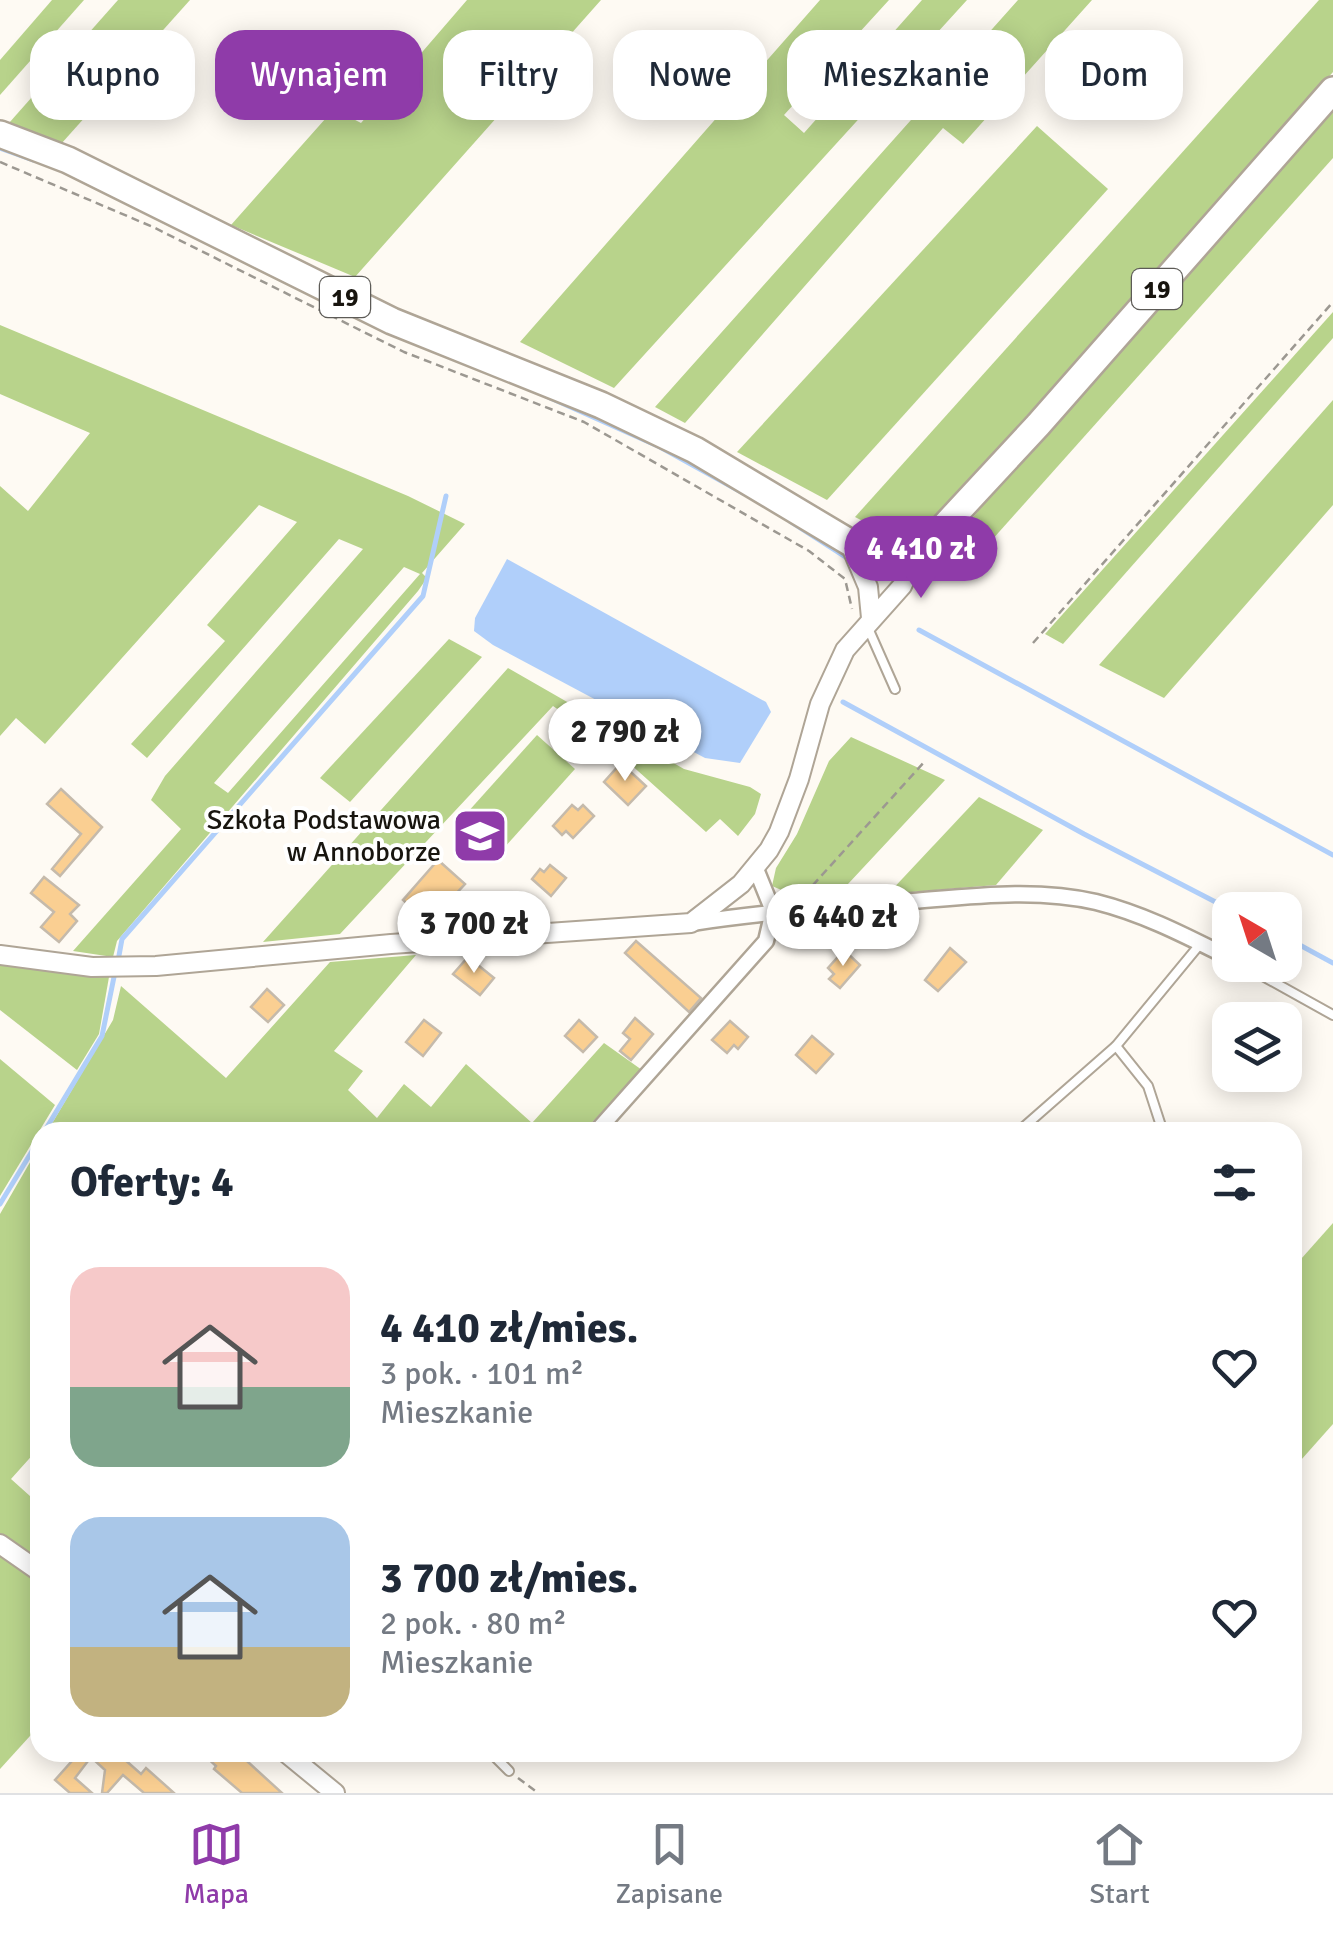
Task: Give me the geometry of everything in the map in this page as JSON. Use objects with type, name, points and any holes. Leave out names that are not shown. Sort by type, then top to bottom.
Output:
[{"type":"highway","name":"19","points":[[0,134],[68,160],[392,321],[586,398],[695,450],[849,542],[882,555],[917,553],[1038,425],[1333,90]]},
{"type":"street","points":[[849,542],[868,587],[869,621]]},
{"type":"street","points":[[691,923],[756,869],[780,832],[820,704],[845,650],[902,586],[917,553]]},
{"type":"street","points":[[605,1122],[769,935],[773,912],[756,869]]},
{"type":"street","points":[[0,955],[115,967],[691,923],[773,912],[986,895],[1058,896],[1094,902],[1139,914],[1212,949]]},
{"type":"street","points":[[0,1544],[30,1565]]},
{"type":"street","points":[[297,1762],[335,1793]]},
{"type":"lane","points":[[869,621],[895,689]]},
{"type":"lane","points":[[1029,1122],[1116,1046],[1201,943]]},
{"type":"lane","points":[[1273,982],[1333,1016]]},
{"type":"lane","points":[[1116,1046],[1148,1086],[1160,1122]]},
{"type":"lane","points":[[499,1762],[508,1771]]},
{"type":"path","points":[[0,162],[153,227],[404,352],[584,422],[809,551],[845,578],[853,610],[854,641]]},
{"type":"path","points":[[1033,643],[1333,302]]},
{"type":"path","points":[[797,910],[804,895],[926,760]]},
{"type":"path","points":[[508,1771],[538,1793]]},
{"type":"green space","points":[[52,0],[84,0],[57,30],[30,30],[30,61],[0,95],[0,60]]},
{"type":"green space","points":[[118,0],[190,0],[163,30],[91,30]]},
{"type":"green space","points":[[467,0],[601,0],[574,30],[443,30],[443,120],[494,120],[355,277],[231,225],[324,120],[423,120],[423,51]]},
{"type":"green space","points":[[820,0],[889,0],[862,30],[794,30]]},
{"type":"green space","points":[[922,0],[967,0],[940,30],[895,30]]},
{"type":"green space","points":[[1018,0],[1092,0],[1065,30],[1045,30],[1045,52],[1025,75],[1025,30],[991,30]]},
{"type":"green space","points":[[1319,0],[1333,0],[1333,72],[911,546],[855,517]]},
{"type":"green space","points":[[787,38],[784,115],[804,133],[816,120],[858,120],[614,388],[520,342],[715,120],[767,120],[767,60]]},
{"type":"green space","points":[[30,99],[30,120],[82,120],[61,144],[9,123]]},
{"type":"green space","points":[[1333,108],[1333,158],[958,578],[935,564],[1018,462]]},
{"type":"green space","points":[[911,120],[984,120],[963,144],[943,128],[685,423],[655,407]]},
{"type":"green space","points":[[1037,126],[1108,189],[827,500],[737,452]]},
{"type":"green space","points":[[1333,312],[1333,338],[1063,644],[1045,634]]},
{"type":"green space","points":[[0,325],[408,496],[465,524],[422,573],[427,578],[418,591],[117,941],[113,957],[73,951],[181,829],[151,800],[165,776],[363,549],[339,539],[147,758],[131,744],[225,641],[207,625],[297,522],[259,505],[45,744],[16,718],[0,736],[0,486],[28,511],[90,433],[0,394]],"holes":[[[404,567],[420,574],[228,793],[214,783]]]},
{"type":"green space","points":[[1333,400],[1333,505],[1164,698],[1099,665]]},
{"type":"green space","points":[[449,639],[482,657],[350,802],[320,778]]},
{"type":"green space","points":[[508,668],[684,769],[750,787],[761,794],[755,814],[738,836],[720,819],[706,832],[609,745],[553,706],[340,934],[263,942]]},
{"type":"green space","points":[[537,735],[575,769],[504,848],[466,814]]},
{"type":"green space","points":[[851,737],[945,780],[834,899],[772,886],[776,868],[797,834],[829,761]]},
{"type":"green space","points":[[979,797],[1043,830],[996,885],[888,894]]},
{"type":"green space","points":[[416,955],[334,1051],[363,1071],[348,1090],[377,1118],[404,1084],[431,1107],[466,1064],[531,1122],[53,1122],[113,1020],[121,986],[226,1078],[330,962]]},
{"type":"green space","points":[[0,962],[109,977],[99,1034],[77,1070],[0,1010]]},
{"type":"green space","points":[[604,1043],[642,1070],[593,1122],[533,1122]]},
{"type":"green space","points":[[0,1059],[55,1105],[45,1122],[30,1122],[30,1146],[0,1196]]},
{"type":"green space","points":[[30,1162],[30,1458],[11,1479],[30,1496],[30,1553],[0,1533],[0,1214]]},
{"type":"green space","points":[[1333,1223],[1333,1424],[1302,1459],[1302,1258]]},
{"type":"green space","points":[[0,1554],[30,1574],[30,1736],[0,1769]]},
{"type":"water","points":[[507,559],[766,702],[771,712],[740,763],[705,758],[493,645],[474,631],[475,618]]},
{"type":"building","points":[[621,763],[646,786],[628,805],[604,782]]},
{"type":"building","points":[[61,789],[102,827],[60,876],[52,869],[81,834],[47,804]]},
{"type":"building","points":[[572,805],[578,810],[583,805],[594,816],[573,838],[566,831],[562,835],[553,826]]},
{"type":"building","points":[[438,860],[465,884],[423,929],[409,916],[414,910],[403,900]]},
{"type":"building","points":[[550,865],[566,878],[551,896],[532,879]]},
{"type":"building","points":[[44,877],[79,905],[70,914],[77,921],[59,942],[41,927],[54,912],[31,893]]},
{"type":"building","points":[[636,941],[701,998],[689,1012],[625,953]]},
{"type":"building","points":[[950,948],[966,962],[938,991],[925,980]]},
{"type":"building","points":[[844,950],[860,965],[840,988],[829,979],[834,974],[828,968]]},
{"type":"building","points":[[468,957],[494,978],[480,995],[453,974]]},
{"type":"building","points":[[267,989],[284,1005],[268,1022],[251,1007]]},
{"type":"building","points":[[635,1018],[653,1034],[631,1060],[620,1051],[630,1039],[623,1033]]},
{"type":"building","points":[[424,1020],[441,1033],[423,1056],[406,1042]]},
{"type":"building","points":[[579,1020],[597,1037],[583,1052],[565,1036]]},
{"type":"building","points":[[730,1021],[748,1037],[738,1049],[734,1045],[727,1053],[712,1040]]},
{"type":"building","points":[[812,1036],[833,1054],[816,1073],[796,1055]]},
{"type":"building","points":[[71,1762],[87,1762],[75,1778],[92,1793],[70,1793],[55,1780]]},
{"type":"building","points":[[96,1762],[128,1762],[141,1774],[146,1768],[174,1793],[144,1793],[123,1775],[107,1793],[102,1793],[105,1770]]},
{"type":"building","points":[[212,1762],[248,1762],[282,1793],[242,1793],[214,1769]]},
{"type":"waterway","points":[[0,148],[33,160]]},
{"type":"waterway","points":[[546,396],[660,447],[743,493]]},
{"type":"waterway","points":[[118,961],[122,939],[423,596],[446,496]]},
{"type":"waterway","points":[[791,522],[847,558]]},
{"type":"waterway","points":[[919,630],[1333,855]]},
{"type":"waterway","points":[[843,702],[1212,900]]},
{"type":"waterway","points":[[1302,946],[1333,963]]},
{"type":"waterway","points":[[50,1122],[102,1036],[115,972]]},
{"type":"waterway","points":[[0,1204],[30,1154]]},
{"type":"place","name":"Szkoła Podstawowa w Annoborze","points":[[480,836]]}]
